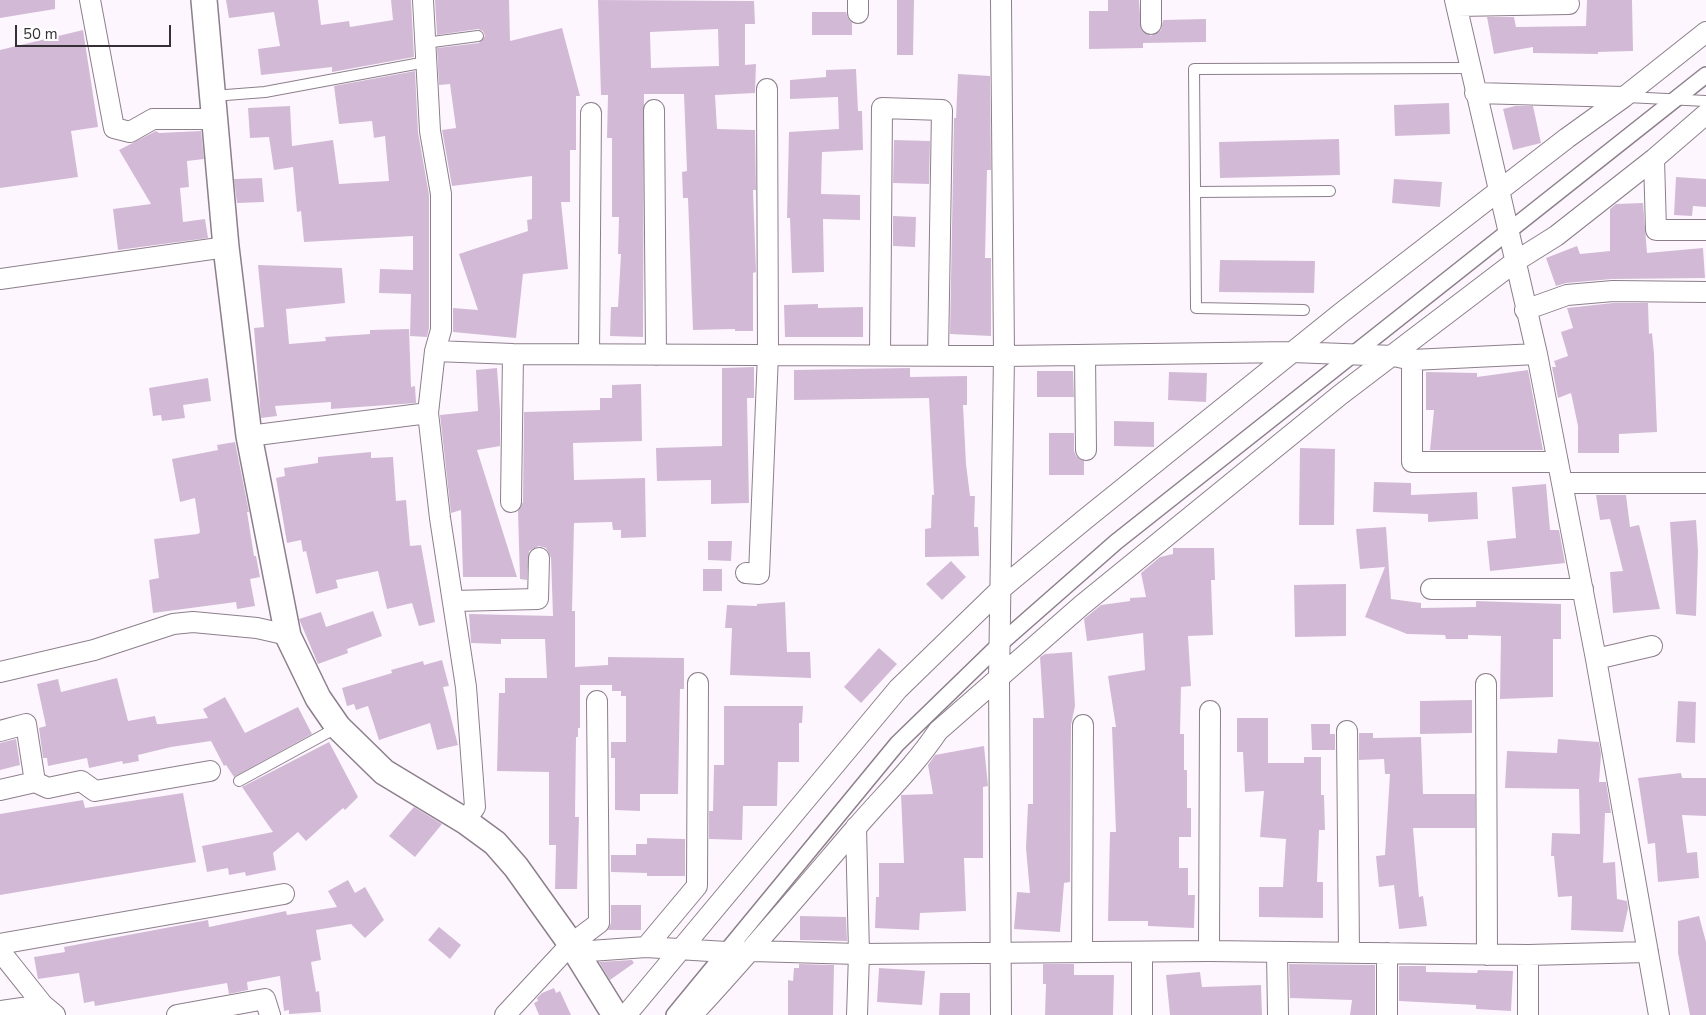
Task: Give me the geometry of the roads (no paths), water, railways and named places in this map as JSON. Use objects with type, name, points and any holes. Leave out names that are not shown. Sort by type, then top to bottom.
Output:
[{"type":"street","points":[[90,0],[114,128],[130,132],[153,119],[213,108]]},
{"type":"street","points":[[204,0],[226,247],[249,436],[288,635],[318,698],[338,727],[384,772],[465,821],[495,843],[516,867],[573,948],[615,1015]]},
{"type":"street","points":[[423,0],[430,132],[441,194],[441,330],[434,351],[428,414],[466,687],[475,807],[465,821]]},
{"type":"street","points":[[1000,0],[1004,356],[1002,588],[999,679],[1001,1015]]},
{"type":"street","points":[[1151,0],[1151,24]]},
{"type":"street","points":[[1569,4],[1456,3],[1475,93],[1516,261],[1525,310],[1537,354],[1596,659],[1658,1015]]},
{"type":"street","points":[[626,1015],[898,689],[1002,588],[1292,352],[1706,32]]},
{"type":"street","points":[[674,1015],[897,744],[1001,643],[1116,542],[1351,354],[1509,232],[1706,75]]},
{"type":"street","points":[[746,573],[760,574],[768,354],[767,88]]},
{"type":"street","points":[[1475,93],[1624,97]]},
{"type":"street","points":[[880,355],[882,108],[942,110],[938,356]]},
{"type":"street","points":[[654,110],[656,355]]},
{"type":"street","points":[[589,354],[591,113]]},
{"type":"street","points":[[692,1015],[752,950],[922,754],[938,731],[1108,583],[1340,395],[1403,358],[1516,261],[1556,236],[1654,159],[1706,114]]},
{"type":"street","points":[[1654,159],[1656,230],[1706,230]]},
{"type":"street","points":[[0,279],[226,247]]},
{"type":"street","points":[[1525,310],[1567,295],[1613,291],[1706,292]]},
{"type":"street","points":[[434,351],[513,354],[938,356],[1292,352],[1403,358],[1537,354]]},
{"type":"street","points":[[511,502],[513,354]]},
{"type":"street","points":[[1085,355],[1086,450]]},
{"type":"street","points":[[1403,358],[1412,462],[1558,462]]},
{"type":"street","points":[[249,436],[428,414]]},
{"type":"street","points":[[1562,483],[1706,483]]},
{"type":"street","points":[[453,601],[538,599],[539,558]]},
{"type":"street","points":[[1431,589],[1582,589]]},
{"type":"street","points":[[0,672],[94,650],[173,624],[194,622],[257,628],[288,635]]},
{"type":"street","points":[[1596,659],[1652,646]]},
{"type":"street","points":[[646,947],[697,886],[698,683]]},
{"type":"street","points":[[1486,684],[1487,955]]},
{"type":"street","points":[[505,1015],[599,923],[598,701]]},
{"type":"street","points":[[1209,951],[1210,711]]},
{"type":"street","points":[[0,731],[26,724],[35,782]]},
{"type":"street","points":[[1082,952],[1083,724]]},
{"type":"street","points":[[1347,731],[1349,952]]},
{"type":"street","points":[[0,790],[35,782],[48,788],[81,781],[95,791],[210,771]]},
{"type":"street","points":[[856,828],[859,954],[857,1015]]},
{"type":"street","points":[[0,944],[284,894]]},
{"type":"street","points":[[573,948],[646,947],[726,952],[752,950],[859,954],[1209,951],[1528,955],[1648,952]]},
{"type":"street","points":[[0,951],[49,1010]]},
{"type":"street","points":[[1142,952],[1142,1015]]},
{"type":"street","points":[[1277,952],[1278,1015]]},
{"type":"street","points":[[1387,953],[1387,1015]]},
{"type":"street","points":[[1528,955],[1528,1015]]},
{"type":"street","points":[[177,1015],[265,999],[270,1015]]},
{"type":"street","points":[[0,1010],[49,1010]]},
{"type":"lane","points":[[213,108],[265,92],[425,52],[478,36]]},
{"type":"lane","points":[[1304,310],[1196,308],[1194,69],[1470,68]]},
{"type":"lane","points":[[1624,97],[1706,101]]},
{"type":"lane","points":[[1195,192],[1330,191]]},
{"type":"lane","points":[[239,781],[338,727]]}]
